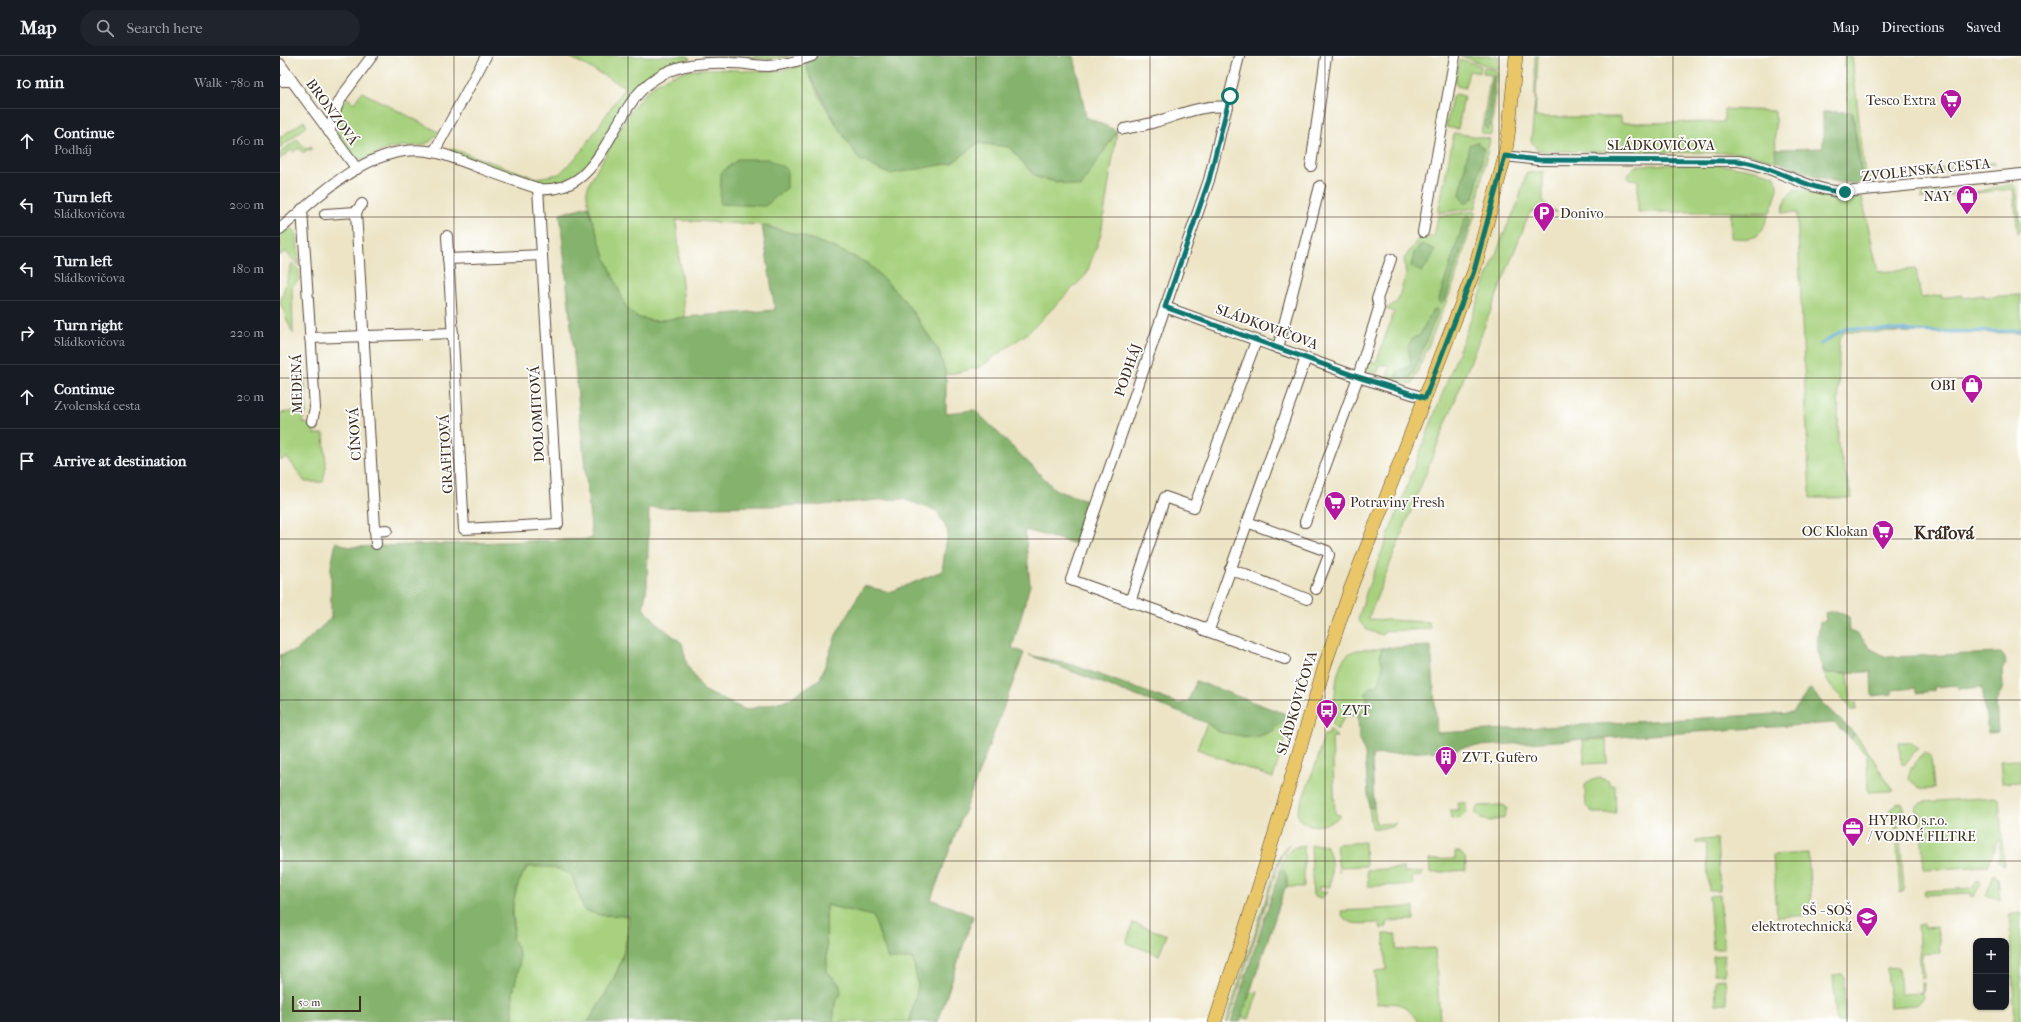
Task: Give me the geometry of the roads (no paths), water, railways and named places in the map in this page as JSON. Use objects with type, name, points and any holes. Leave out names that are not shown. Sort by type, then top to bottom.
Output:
[{"type":"main road","name":"SLÁDKOVIČOVA","points":[[1215,1022],[1250,916],[1318,687],[1339,624],[1373,531],[1474,271],[1505,156],[1510,129],[1516,56]]},
{"type":"street","points":[[328,132],[337,106],[343,95],[372,56]]},
{"type":"street","points":[[434,152],[486,56]]},
{"type":"street","points":[[280,229],[302,209],[357,170],[373,160],[394,152],[414,150],[434,152],[538,188],[550,190],[566,187],[588,171],[600,156],[624,112],[637,93],[656,77],[676,68],[702,63],[732,63],[768,66],[793,62],[812,56]]},
{"type":"street","name":"PODHÁJ","points":[[1239,56],[1228,107],[1209,180],[1071,580],[1205,628],[1210,627],[1306,358]]},
{"type":"street","points":[[1311,166],[1326,56]]},
{"type":"street","points":[[1423,232],[1455,56]]},
{"type":"street","points":[[280,64],[292,81]]},
{"type":"street","name":"BRONZOVÁ","points":[[280,81],[292,81],[357,170]]},
{"type":"street","points":[[1124,129],[1209,106],[1228,107]]},
{"type":"street","name":"SLÁDKOVIČOVA","points":[[1505,156],[1539,160],[1738,161],[1764,166],[1812,186]]},
{"type":"street","name":"ZVOLENSKÁ CESTA","points":[[1812,186],[1837,192],[1857,192],[2021,174]]},
{"type":"street","points":[[1278,348],[1320,186]]},
{"type":"street","name":"DOLOMITOVÁ","points":[[510,526],[558,524],[538,188]]},
{"type":"street","name":"CÍNOVÁ","points":[[325,214],[359,208],[363,336],[376,544]]},
{"type":"street","name":"MEDENÁ","points":[[302,209],[315,408],[312,421]]},
{"type":"street","name":"GRAFITOVÁ","points":[[447,236],[464,528],[510,526]]},
{"type":"street","points":[[448,259],[542,255]]},
{"type":"street","points":[[1305,522],[1358,377],[1380,308],[1377,299],[1391,259]]},
{"type":"street","name":"SLÁDKOVIČOVA","points":[[1165,307],[1358,377],[1425,398]]},
{"type":"street","points":[[310,338],[453,333]]},
{"type":"street","points":[[1130,602],[1166,497],[1194,507],[1256,341]]},
{"type":"street","points":[[1247,522],[1327,551],[1329,555],[1316,589]]},
{"type":"street","points":[[375,530],[387,530]]},
{"type":"street","points":[[1230,569],[1307,599]]},
{"type":"street","name":"SLÁDKOVIČOVA","points":[[1204,630],[1285,660]]},
{"type":"waterway","points":[[1821,344],[1846,328],[1937,332],[2021,331]]},
{"type":"place","name":"Tesco Extra","points":[[1951,120]]},
{"type":"place","name":"NAY","points":[[1967,216]]},
{"type":"place","name":"Donivo","points":[[1544,232]]},
{"type":"place","name":"OBI","points":[[1972,404]]},
{"type":"place","name":"Potraviny Fresh","points":[[1335,522]]},
{"type":"place","name":"OC Klokan","points":[[1883,550]]},
{"type":"place","name":"ZVT","points":[[1327,730]]},
{"type":"place","name":"ZVT, Gufero","points":[[1446,776]]},
{"type":"place","name":"HYPRO s.r.o. / VODNÉ FILTRE","points":[[1853,848]]},
{"type":"place","name":"SŠ - SOŠ elektrotechnická","points":[[1867,938]]},
{"type":"district","name":"Kráľová","points":[[1944,533]]}]
